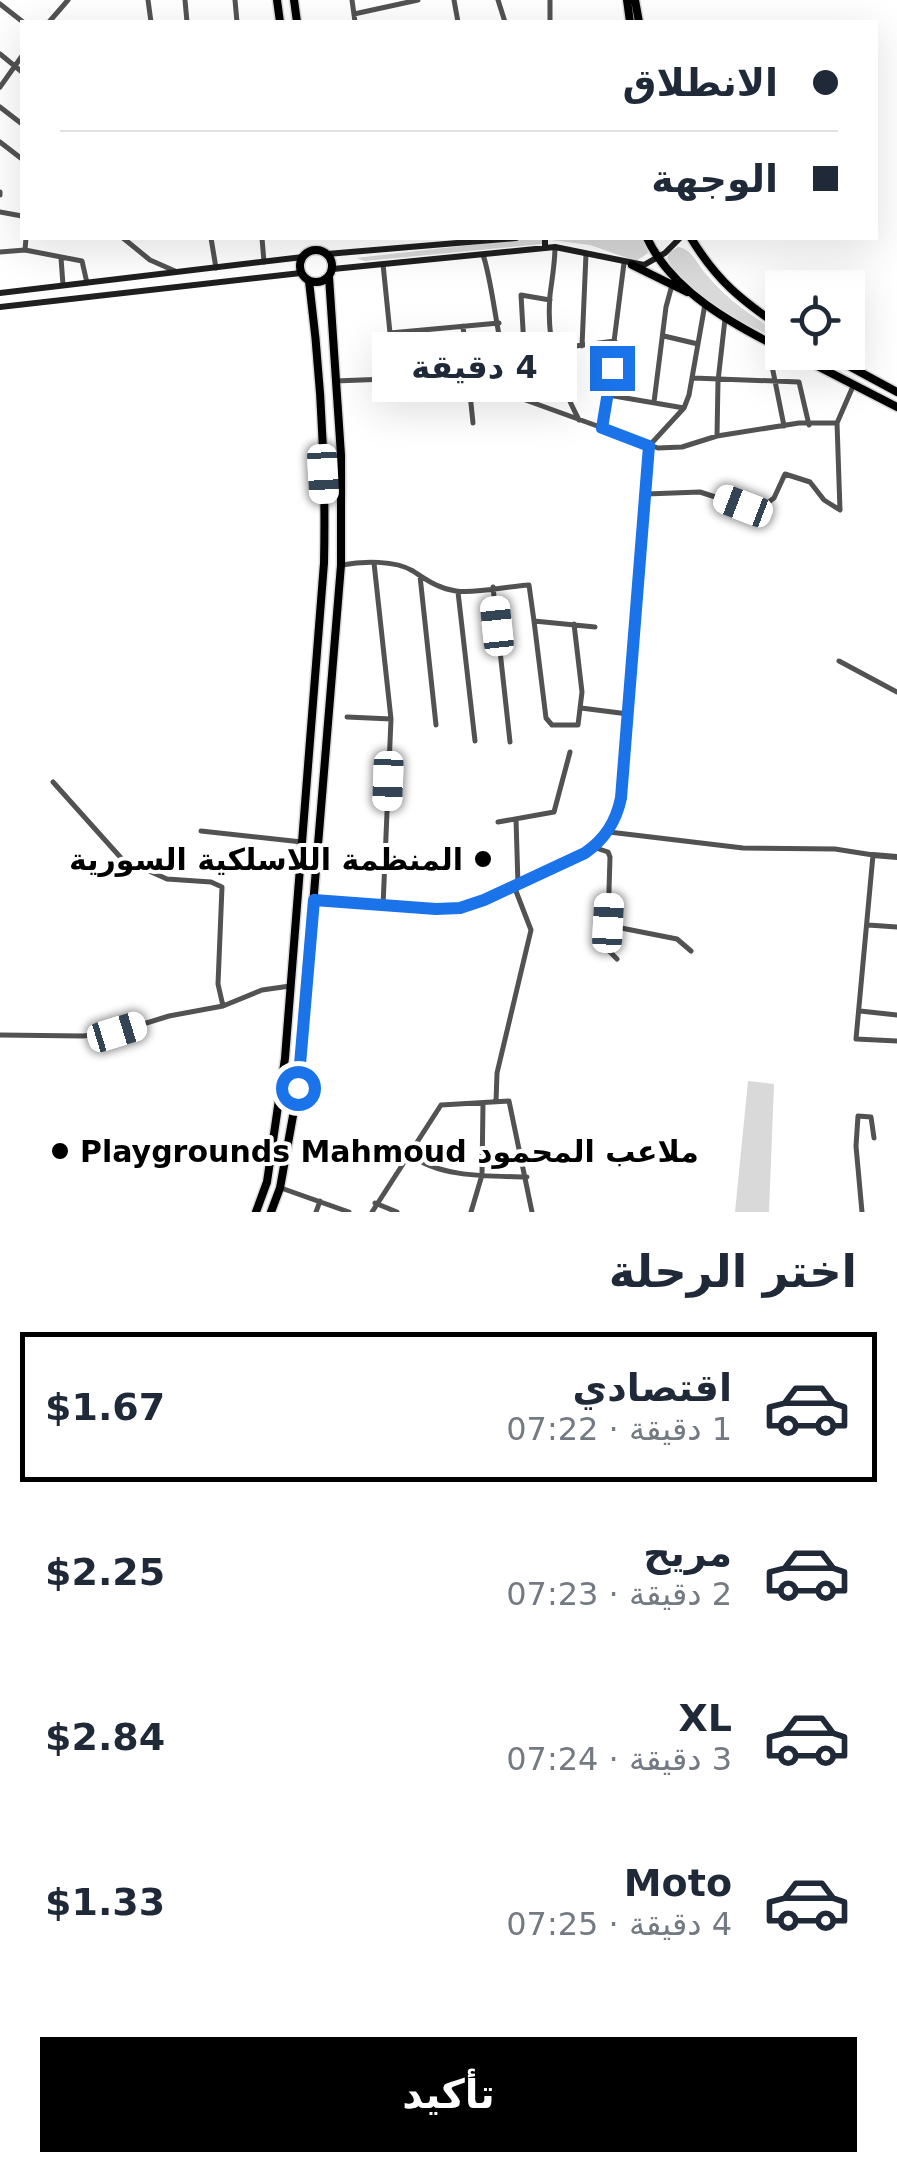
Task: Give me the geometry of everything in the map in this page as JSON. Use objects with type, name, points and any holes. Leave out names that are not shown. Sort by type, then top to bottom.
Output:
[{"type":"main road","points":[[302,273],[306,240]]},
{"type":"main road","points":[[271,1212],[280,1188],[300,1060],[341,565],[342,455],[331,336],[330,273],[320,240]]},
{"type":"main road","points":[[0,293],[323,252],[355,253],[495,240]]},
{"type":"main road","points":[[544,240],[544,248]]},
{"type":"main road","points":[[648,240],[658,258],[704,303],[765,340]]},
{"type":"main road","points":[[628,264],[644,265],[678,240]]},
{"type":"main road","points":[[692,240],[711,271],[765,316]]},
{"type":"main road","points":[[309,281],[319,282],[330,273],[356,267],[555,247],[586,251],[628,264],[696,296]]},
{"type":"main road","points":[[355,253],[352,259],[356,267]]},
{"type":"main road","points":[[256,1212],[266,1182],[285,1058],[325,514],[313,316],[309,281],[302,273]]},
{"type":"main road","points":[[0,307],[302,273]]},
{"type":"main road","points":[[98,282],[100,295]]},
{"type":"main road","points":[[75,285],[78,298]]},
{"type":"main road","points":[[313,316],[325,311],[331,336]]},
{"type":"main road","points":[[826,370],[897,407]]},
{"type":"main road","points":[[856,370],[897,392]]},
{"type":"main road","points":[[325,514],[341,514]]},
{"type":"main road","points":[[285,1058],[300,1060]]},
{"type":"street","points":[[51,20],[68,0]]},
{"type":"street","points":[[352,0],[354,20]]},
{"type":"street","points":[[354,14],[418,0]]},
{"type":"street","points":[[0,4],[21,20]]},
{"type":"street","points":[[0,54],[20,70]]},
{"type":"street","points":[[0,87],[20,59]]},
{"type":"street","points":[[0,107],[20,122]]},
{"type":"street","points":[[0,142],[20,157]]},
{"type":"street","points":[[25,250],[26,240]]},
{"type":"street","points":[[125,240],[150,260],[177,272]]},
{"type":"street","points":[[211,240],[216,268]]},
{"type":"street","points":[[262,240],[264,262]]},
{"type":"street","points":[[555,247],[550,300],[552,349],[560,382],[579,420]]},
{"type":"street","points":[[0,252],[25,250],[82,261],[87,284]]},
{"type":"street","points":[[582,346],[586,251]]},
{"type":"street","points":[[483,255],[491,277],[506,369],[514,394]]},
{"type":"street","points":[[61,258],[64,286]]},
{"type":"street","points":[[384,264],[390,391]]},
{"type":"street","points":[[602,428],[628,264]]},
{"type":"street","points":[[654,402],[672,285]]},
{"type":"street","points":[[506,369],[524,366],[520,295],[550,300]]},
{"type":"street","points":[[314,900],[452,909],[477,903],[594,847],[608,832],[621,798],[649,446],[684,408],[693,378],[704,303]]},
{"type":"street","points":[[717,436],[718,380],[726,316]]},
{"type":"street","points":[[390,333],[499,322]]},
{"type":"street","points":[[462,326],[473,423]]},
{"type":"street","points":[[429,330],[434,368]]},
{"type":"street","points":[[664,336],[698,344]]},
{"type":"street","points":[[552,349],[615,341]]},
{"type":"street","points":[[773,370],[784,426]]},
{"type":"street","points":[[693,378],[800,382],[809,424]]},
{"type":"street","points":[[335,382],[388,379]]},
{"type":"street","points":[[646,494],[700,492],[743,506],[762,507],[774,498],[784,474],[810,482],[824,500],[840,510],[837,424],[854,384]]},
{"type":"street","points":[[470,396],[514,394],[554,413],[649,446],[682,447],[717,436],[784,426],[837,424]]},
{"type":"street","points":[[608,395],[684,408]]},
{"type":"street","points":[[374,563],[391,719],[383,906]]},
{"type":"street","points":[[341,565],[374,563],[411,569],[458,592],[528,585],[547,721],[552,725],[578,725],[581,708],[574,624]]},
{"type":"street","points":[[420,576],[436,725]]},
{"type":"street","points":[[493,587],[510,742]]},
{"type":"street","points":[[458,592],[475,741]]},
{"type":"street","points":[[534,621],[595,627]]},
{"type":"street","points":[[838,661],[897,692]]},
{"type":"street","points":[[581,708],[628,714]]},
{"type":"street","points":[[348,718],[391,719]]},
{"type":"street","points":[[498,822],[556,810],[570,752]]},
{"type":"street","points":[[53,782],[122,859],[167,878],[212,882],[222,887],[218,984],[223,1006]]},
{"type":"street","points":[[496,1102],[497,1072],[531,934],[516,885],[516,820]]},
{"type":"street","points":[[201,831],[302,842]]},
{"type":"street","points":[[608,832],[743,848],[826,849],[897,857]]},
{"type":"street","points":[[594,847],[608,852],[610,858],[606,948],[617,959]]},
{"type":"street","points":[[873,854],[856,1039],[897,1041]]},
{"type":"street","points":[[608,923],[618,930],[677,939],[690,951]]},
{"type":"street","points":[[868,925],[897,927]]},
{"type":"street","points":[[0,1035],[83,1036],[223,1006],[262,990],[290,986]]},
{"type":"street","points":[[859,1011],[897,1015]]},
{"type":"street","points":[[372,1212],[441,1104],[508,1101],[532,1212]]},
{"type":"street","points":[[471,1212],[482,1175],[482,1103]]},
{"type":"street","points":[[862,1212],[855,1124],[858,1116],[870,1118],[874,1138]]},
{"type":"street","points":[[410,1154],[418,1160],[482,1175],[526,1177]]},
{"type":"street","points":[[280,1188],[349,1212]]},
{"type":"street","points":[[316,1212],[320,1200]]},
{"type":"street","points":[[375,1203],[397,1212]]},
{"type":"shaded area","points":[[542,240],[542,244],[365,261],[356,258]]},
{"type":"shaded area","points":[[551,240],[645,240],[648,253],[636,261],[590,245]]},
{"type":"shaded area","points":[[678,247],[691,254],[714,284],[765,324],[765,333],[718,308],[688,286],[667,258]]},
{"type":"shaded area","points":[[748,1081],[774,1084],[769,1212],[735,1212]]},
{"type":"place","name":"المنظمة اللاسلكية السورية","points":[[483,859]]},
{"type":"place","name":"Playgrounds Mahmoud ملاعب المحمود","points":[[60,1151]]},
{"type":"route","points":[[298,1088],[314,900],[436,909],[469,906],[585,853],[608,832],[616,816],[621,798],[649,446],[602,428],[612,368]]}]
